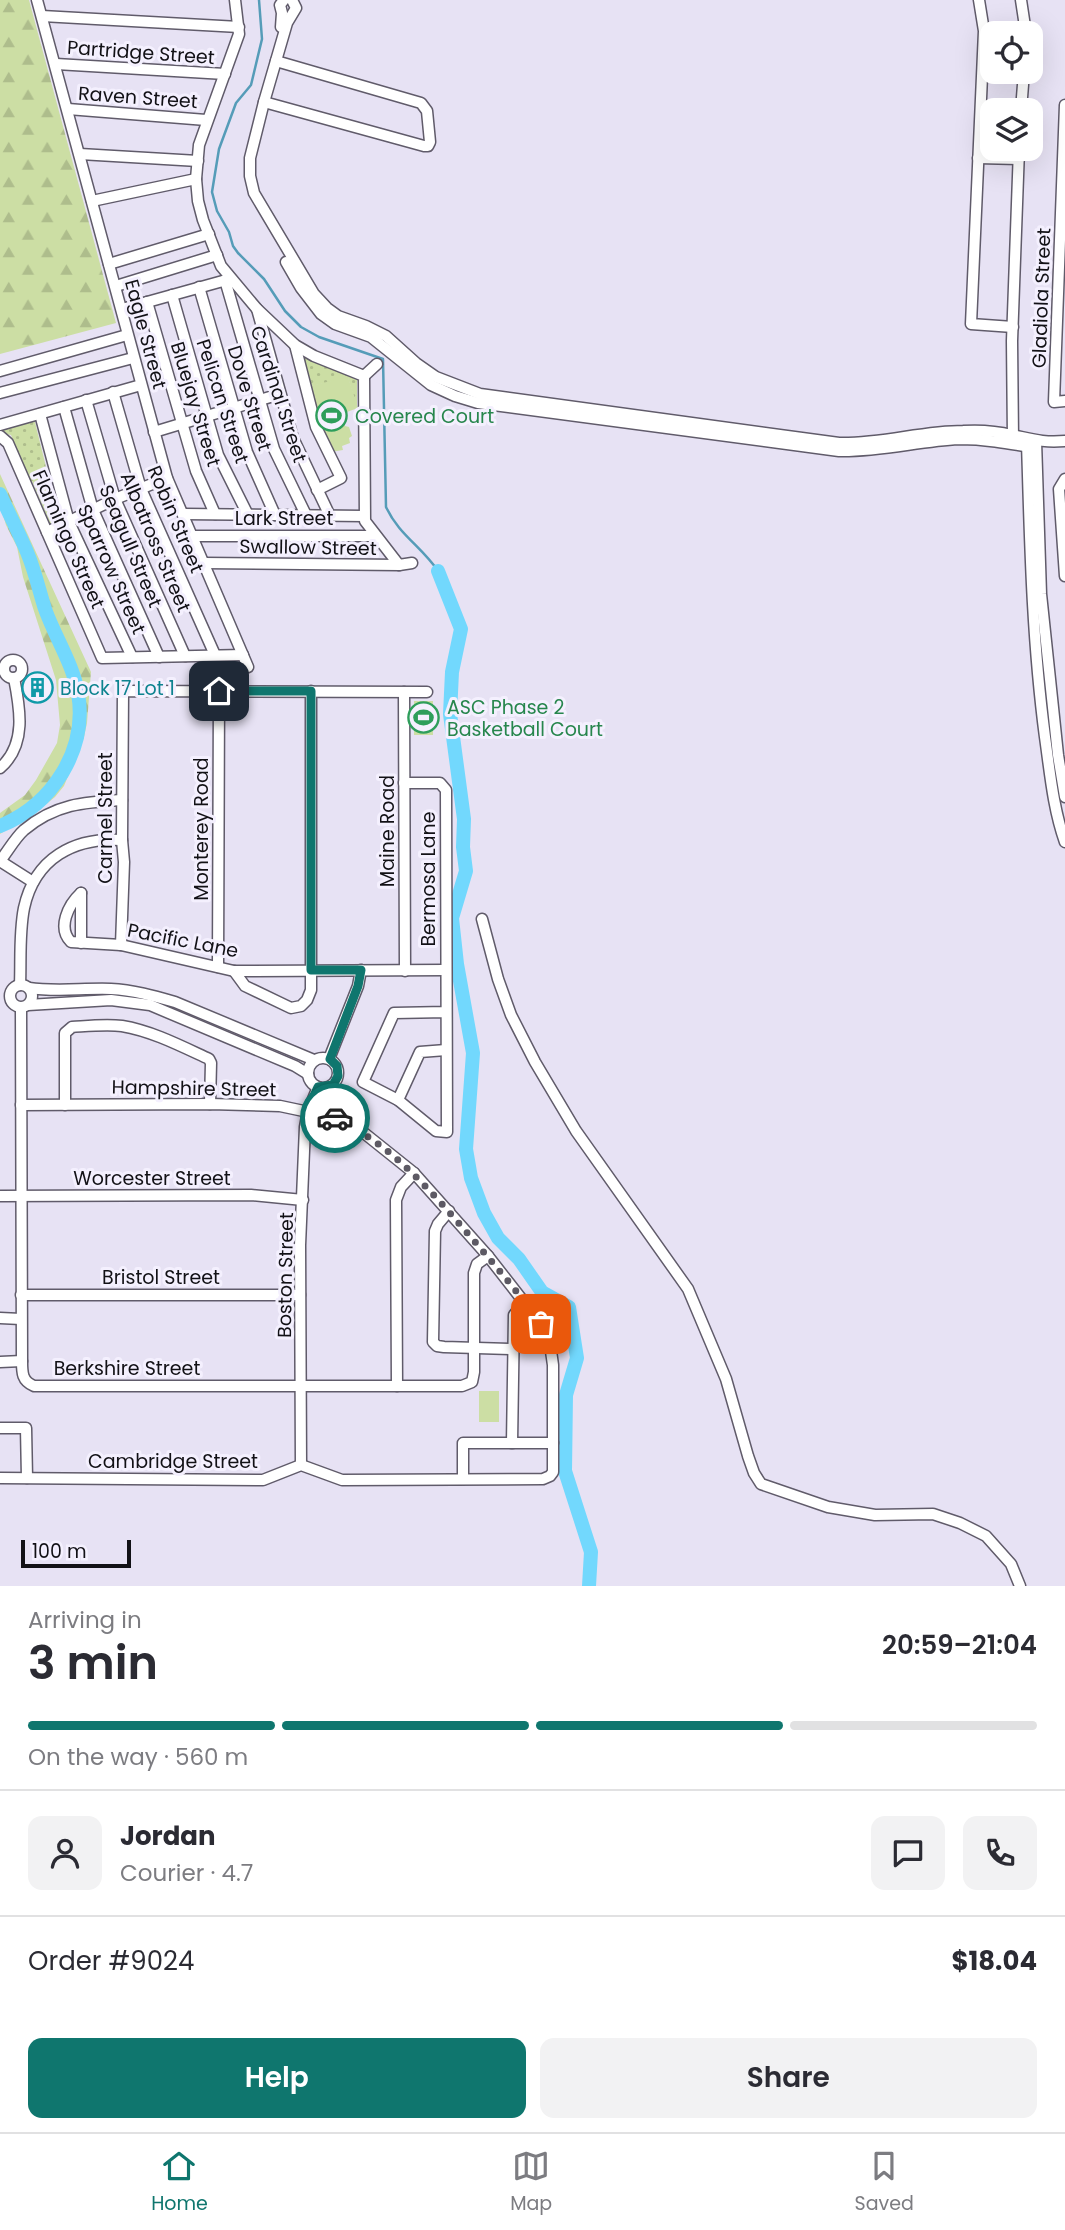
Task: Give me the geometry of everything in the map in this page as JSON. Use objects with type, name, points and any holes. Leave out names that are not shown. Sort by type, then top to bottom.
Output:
[{"type":"street","name":"Eagle Street","points":[[37,0],[167,478],[248,667]]},
{"type":"street","points":[[234,0],[239,27],[237,43],[206,120],[199,145],[196,178],[198,201],[209,234],[227,279],[295,345],[314,356],[364,376]]},
{"type":"street","points":[[284,0],[280,5],[286,13],[276,61],[264,102],[248,138],[244,159],[250,197],[313,306],[335,324],[371,337],[431,385],[478,403],[839,451],[881,450],[962,439],[1014,439],[1034,444],[1065,441]]},
{"type":"street","points":[[286,13],[296,8],[292,0]]},
{"type":"street","points":[[979,0],[984,31],[971,324],[1013,327]]},
{"type":"street","points":[[1021,0],[1024,21]]},
{"type":"street","points":[[41,16],[239,27]]},
{"type":"street","points":[[264,102],[424,146],[428,146],[430,142],[427,111],[421,103],[276,61]]},
{"type":"street","name":"Partridge Street","points":[[56,64],[225,75]]},
{"type":"street","name":"Gladiola Street","points":[[1065,106],[1054,402],[1065,401]]},
{"type":"street","name":"Raven Street","points":[[68,110],[206,120]]},
{"type":"street","points":[[80,154],[198,161]]},
{"type":"street","points":[[1014,439],[1013,327],[1019,161]]},
{"type":"street","points":[[92,201],[196,178]]},
{"type":"street","points":[[109,264],[209,234]]},
{"type":"street","points":[[116,285],[217,255]]},
{"type":"street","points":[[122,309],[227,279]]},
{"type":"street","name":"Cardinal Street","points":[[227,279],[274,449],[306,515]]},
{"type":"street","name":"Dove Street","points":[[199,287],[247,453],[275,515]]},
{"type":"street","name":"Pelican Street","points":[[172,295],[219,455],[247,515]]},
{"type":"street","name":"Bluejay Street","points":[[147,302],[197,471],[215,514]]},
{"type":"street","points":[[257,309],[293,438],[330,516]]},
{"type":"street","points":[[0,371],[127,335]]},
{"type":"street","points":[[295,345],[316,427],[341,478],[317,490]]},
{"type":"street","points":[[0,393],[133,358]]},
{"type":"street","points":[[377,364],[364,376],[364,516],[366,524],[399,565]]},
{"type":"street","points":[[0,425],[141,385]]},
{"type":"street","name":"Robin Street","points":[[113,393],[141,489],[215,656]]},
{"type":"street","points":[[154,432],[280,394]]},
{"type":"street","name":"Albatross Street","points":[[86,400],[115,499],[185,656]]},
{"type":"street","name":"Seagull Street","points":[[64,407],[93,510],[159,657]]},
{"type":"street","name":"Sparrow Street","points":[[40,414],[69,522],[132,657]]},
{"type":"street","name":"Flamingo Street","points":[[0,436],[8,443],[102,658],[132,657]]},
{"type":"street","points":[[1034,444],[1041,594],[1059,710],[1065,797]]},
{"type":"street","points":[[1034,444],[1030,573],[1035,639],[1053,792],[1065,842]]},
{"type":"street","points":[[47,531],[167,478]]},
{"type":"street","points":[[1065,479],[1059,489],[1065,576]]},
{"type":"street","points":[[184,514],[364,516]]},
{"type":"street","name":"Lark Street","points":[[193,536],[375,536]]},
{"type":"street","name":"Swallow Street","points":[[204,563],[412,563]]},
{"type":"street","points":[[132,657],[243,655]]},
{"type":"street","points":[[0,768],[12,753],[20,725],[6,673]]},
{"type":"street","name":"Carmel Street","points":[[121,945],[124,862],[123,691],[219,691]]},
{"type":"street","points":[[219,691],[427,692]]},
{"type":"street","name":"Monterey Road","points":[[218,967],[219,691]]},
{"type":"street","points":[[234,971],[245,986],[291,1008],[302,1006],[311,990],[311,691]]},
{"type":"street","name":"Maine Road","points":[[404,692],[405,971]]},
{"type":"street","name":"Bermosa Lane","points":[[398,1100],[436,1131],[447,1132],[446,790],[440,783],[404,783]]},
{"type":"street","points":[[33,882],[0,861],[23,831],[59,807],[87,801],[122,800]]},
{"type":"street","points":[[0,1362],[22,1361],[21,1105],[15,1004],[9,996],[20,987],[23,917],[33,882],[55,856],[80,842],[122,840]]},
{"type":"street","points":[[482,919],[511,1015],[535,1062],[576,1131],[688,1289],[726,1379],[751,1464],[761,1485],[828,1507],[875,1515],[933,1514],[960,1523],[986,1536],[1011,1564],[1020,1586]]},
{"type":"street","name":"Pacific Lane","points":[[81,943],[121,945],[234,971],[446,970]]},
{"type":"street","points":[[330,1059],[358,986],[361,970]]},
{"type":"street","points":[[15,1004],[32,998],[20,987]]},
{"type":"street","points":[[0,991],[20,987],[43,990],[111,989],[154,996],[175,1002],[314,1060]]},
{"type":"street","points":[[15,1004],[111,1000],[150,1005],[308,1074]]},
{"type":"street","points":[[446,1012],[394,1013],[363,1082],[398,1100],[420,1052],[446,1051]]},
{"type":"street","points":[[65,1105],[65,1033],[72,1027],[106,1026],[121,1026],[147,1032],[209,1059],[210,1104]]},
{"type":"street","points":[[330,1059],[337,1066],[338,1076],[333,1085],[318,1087],[311,1082],[309,1066],[314,1060],[330,1059]]},
{"type":"street","name":"Boston Street","points":[[301,1465],[300,1245],[307,1111],[318,1087]]},
{"type":"street","name":"Hampshire Street","points":[[21,1105],[280,1106],[332,1117],[359,1129],[414,1173],[525,1301],[541,1324],[550,1344],[553,1365],[553,1472],[543,1479],[463,1479]]},
{"type":"street","points":[[397,1386],[396,1200],[401,1187],[414,1173]]},
{"type":"street","name":"Worcester Street","points":[[0,1196],[251,1195],[303,1200]]},
{"type":"street","points":[[449,1211],[435,1231],[433,1342],[437,1346],[512,1349]]},
{"type":"street","name":"Berkshire Street","points":[[22,1361],[22,1376],[27,1383],[34,1386],[462,1386],[472,1382],[474,1273],[477,1264],[488,1256]]},
{"type":"street","name":"Bristol Street","points":[[22,1295],[300,1295]]},
{"type":"street","points":[[512,1443],[514,1315],[525,1301]]},
{"type":"street","points":[[0,1318],[21,1320]]},
{"type":"street","points":[[0,1428],[26,1428],[27,1478]]},
{"type":"street","points":[[301,1465],[342,1480],[463,1479],[463,1443],[553,1443]]},
{"type":"street","name":"Cambridge Street","points":[[0,1478],[263,1480],[301,1465]]},
{"type":"green space","points":[[0,0],[29,0],[116,323],[0,354]]},
{"type":"green space","points":[[297,352],[357,380],[357,407],[348,378],[307,387]]},
{"type":"green space","name":"Covered Court","points":[[348,377],[358,408],[344,413],[345,426],[349,427],[352,436],[349,438],[350,443],[342,446],[343,450],[331,452],[310,386]]},
{"type":"green space","points":[[33,414],[48,475],[44,476],[55,515],[59,515],[61,520],[45,526],[43,522],[48,519],[32,481],[26,482],[11,435],[0,433],[0,424]]},
{"type":"green space","points":[[0,474],[91,672],[84,737],[64,786],[44,806],[0,834],[0,813],[25,795],[36,780],[57,743],[60,725],[56,680],[23,577],[17,547],[0,505]]},
{"type":"green space","name":"ASC Phase 2 Basketball Court","points":[[414,701],[433,701],[433,735],[414,735]]},
{"type":"green space","points":[[479,1391],[499,1391],[499,1422],[479,1422]]},
{"type":"waterway","points":[[259,0],[262,39],[251,85],[236,103],[219,149],[212,192],[217,211],[238,253],[264,279],[285,311],[301,327],[319,337],[383,359],[386,507],[397,525],[438,571]]},
{"type":"waterway","points":[[0,494],[27,552],[45,609],[72,672],[80,714],[71,755],[50,790],[19,817],[0,826]]},
{"type":"waterway","points":[[438,571],[461,629],[452,672],[450,714],[464,819],[466,871],[452,918],[457,964],[473,1053],[466,1149],[471,1178],[484,1213],[498,1238],[519,1259],[542,1292],[569,1307],[577,1358],[566,1395],[565,1471],[591,1552],[589,1586]]},
{"type":"way so far","points":[[335,1118],[359,1129],[414,1173],[488,1256],[541,1324]]},
{"type":"place","name":"Covered Court","points":[[332,416]]},
{"type":"place","name":"Block 17 Lot 1","points":[[37,688]]},
{"type":"place","name":"ASC Phase 2 Basketball Court","points":[[424,718]]},
{"type":"route","points":[[219,691],[311,691],[311,970],[361,970],[358,986],[330,1059],[337,1066],[338,1076],[333,1085],[318,1087],[307,1111],[335,1118]]}]
